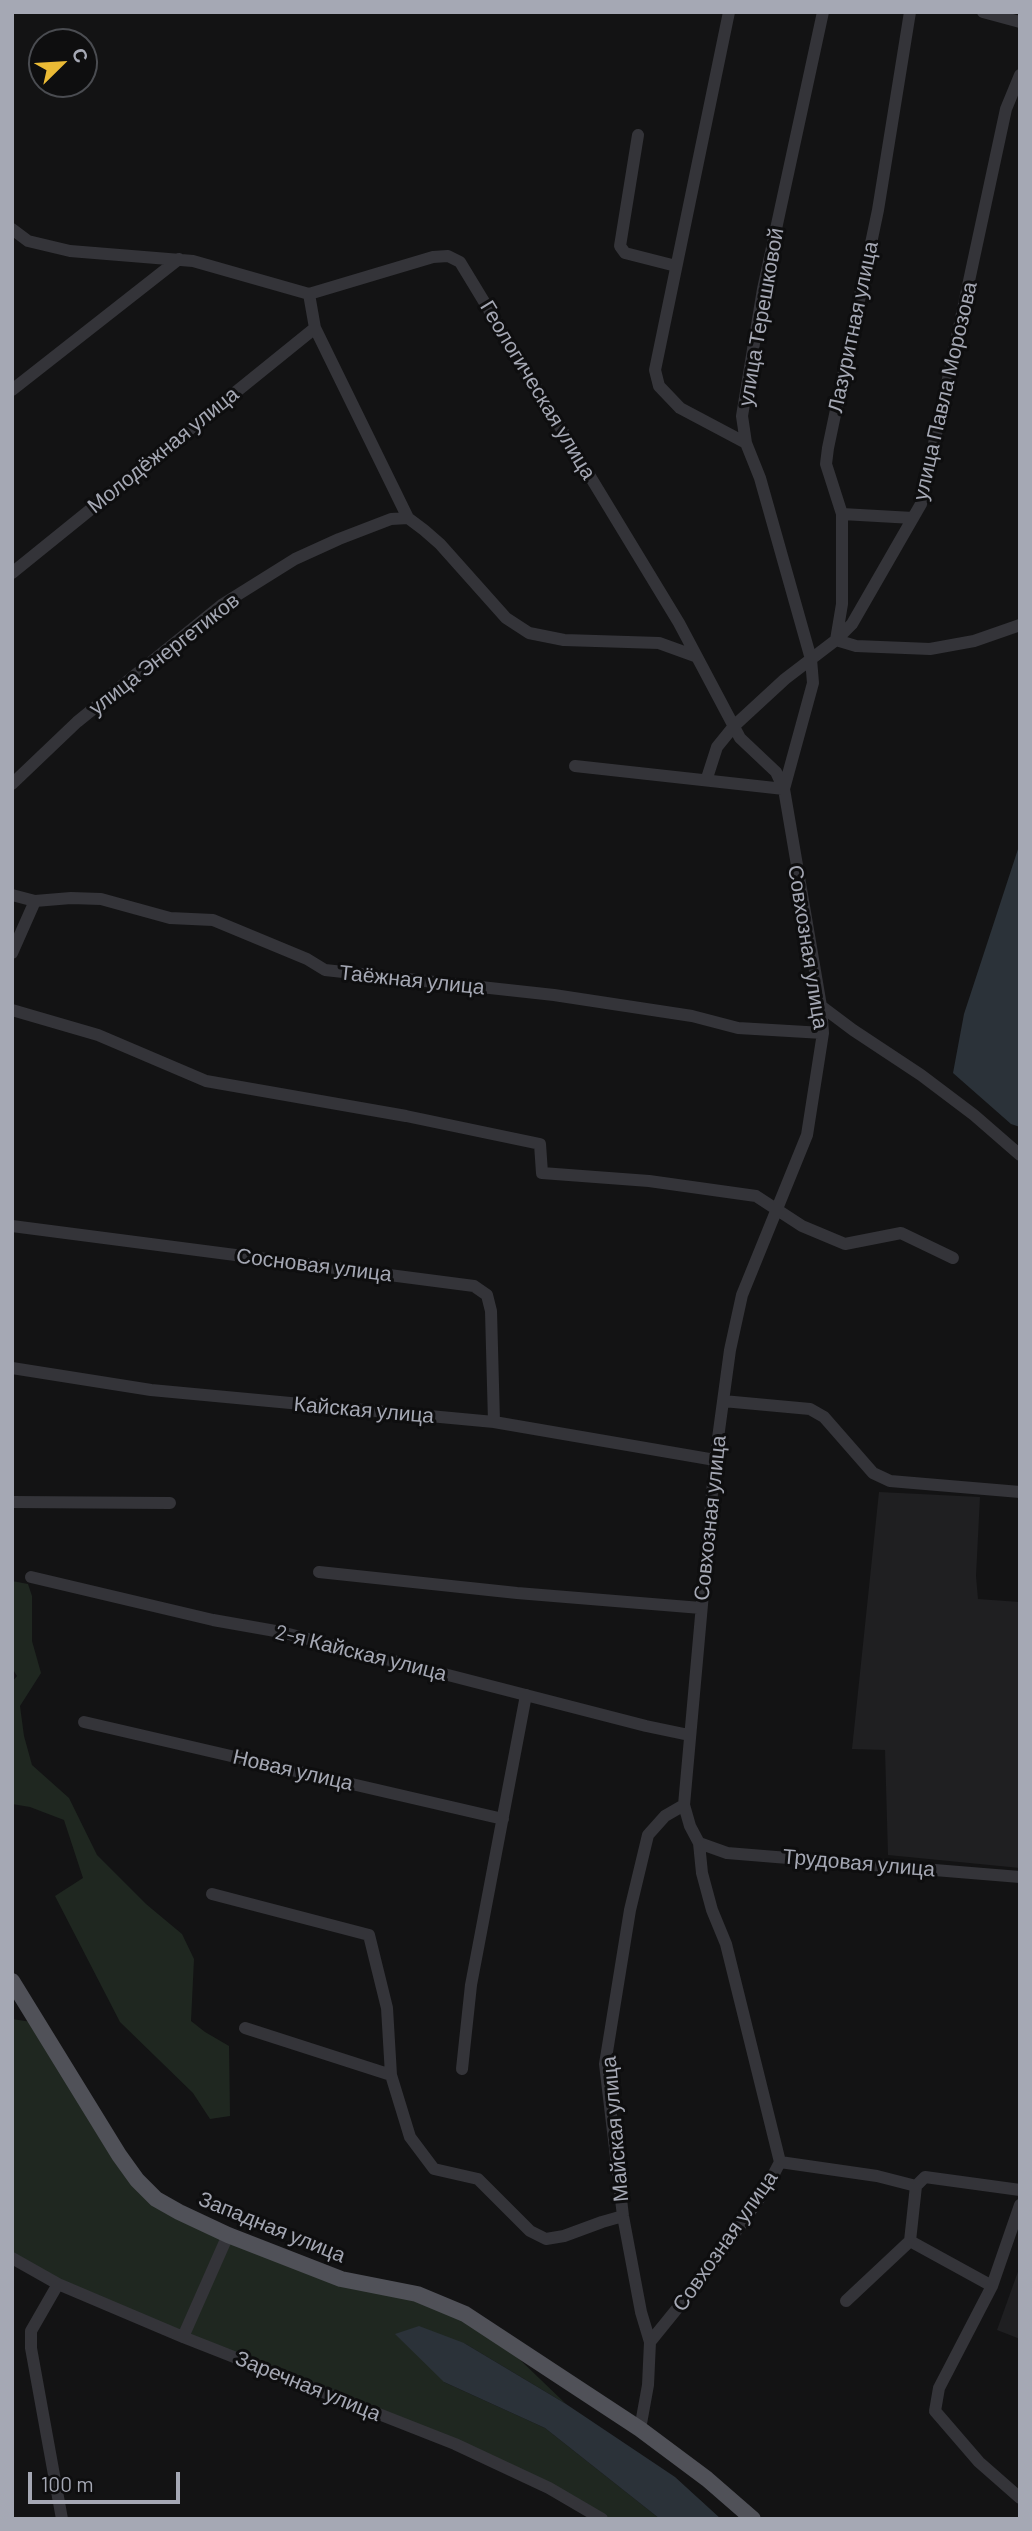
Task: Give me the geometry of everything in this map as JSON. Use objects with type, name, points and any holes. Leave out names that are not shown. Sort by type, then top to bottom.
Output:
[{"type":"main road","name":"Западная улица","points":[[12,1981],[119,2155],[156,2199],[228,2235],[341,2279],[417,2294],[465,2314],[640,2429],[707,2479],[752,2519]]},
{"type":"street","points":[[729,12],[655,370],[659,386],[680,408],[746,443]]},
{"type":"street","name":"улица Терешковой","points":[[811,659],[760,478],[746,443],[743,416],[763,289],[823,12]]},
{"type":"street","name":"Лазуритная улица","points":[[836,640],[842,604],[842,514],[826,464],[878,210],[910,12]]},
{"type":"street","points":[[983,12],[1020,22]]},
{"type":"street","name":"улица Павла Морозова","points":[[706,778],[717,747],[734,726],[852,624],[921,504],[1006,109],[1020,75]]},
{"type":"street","points":[[638,135],[620,246],[625,253],[676,266]]},
{"type":"street","points":[[12,229],[28,241],[70,251],[179,259],[309,294],[315,328],[408,518],[440,544],[506,618],[529,633],[564,640],[659,643],[695,656]]},
{"type":"street","name":"Геологическая улица","points":[[309,294],[433,257],[448,257],[460,262],[650,574],[695,656],[708,674],[740,738],[776,772],[783,789]]},
{"type":"street","points":[[12,390],[179,259]]},
{"type":"street","name":"Молодёжная улица","points":[[12,573],[315,328]]},
{"type":"street","points":[[842,514],[913,518]]},
{"type":"street","name":"улица Энергетиков","points":[[12,784],[76,722],[223,604],[295,559],[367,527],[391,519],[408,518]]},
{"type":"street","points":[[836,640],[856,646],[930,649],[974,641],[1020,625]]},
{"type":"street","name":"Совхозная улица","points":[[650,2342],[710,2268],[766,2189],[780,2162],[726,1944],[712,1910],[702,1873],[699,1843],[690,1826],[684,1805],[715,1460],[730,1350],[742,1295],[807,1135],[823,1033],[821,1006],[783,789],[813,683],[811,659]]},
{"type":"street","points":[[575,766],[706,778],[783,789]]},
{"type":"street","name":"Таёжная улица","points":[[12,895],[35,901],[101,899],[170,918],[213,920],[307,959],[325,970],[554,995],[692,1016],[738,1028],[823,1033]]},
{"type":"street","points":[[12,953],[35,901]]},
{"type":"street","points":[[821,1006],[921,1075],[974,1115],[1020,1155]]},
{"type":"street","points":[[12,1010],[97,1035],[206,1080],[406,1116],[540,1144],[542,1173],[649,1181],[732,1191],[756,1196],[802,1226],[845,1244],[901,1233],[953,1258]]},
{"type":"street","name":"Сосновая улица","points":[[12,1226],[474,1286],[487,1295],[491,1311],[494,1422]]},
{"type":"street","name":"Кайская улица","points":[[12,1368],[150,1390],[494,1422],[715,1460]]},
{"type":"street","points":[[723,1401],[810,1409],[824,1417],[873,1473],[890,1481],[1020,1492]]},
{"type":"street","points":[[12,1502],[170,1503]]},
{"type":"street","points":[[320,1572],[701,1608]]},
{"type":"street","name":"2-я Кайская улица","points":[[31,1577],[213,1620],[281,1632],[689,1735]]},
{"type":"street","points":[[462,2068],[471,1985],[526,1695]]},
{"type":"street","name":"Новая улица","points":[[84,1723],[503,1819]]},
{"type":"street","name":"Майская улица","points":[[640,2429],[648,2385],[650,2342],[641,2312],[623,2216],[605,2064],[630,1910],[648,1835],[665,1816],[684,1805]]},
{"type":"street","name":"Трудовая улица","points":[[699,1843],[727,1853],[1020,1877]]},
{"type":"street","points":[[212,1894],[369,1935],[387,2008],[391,2075],[410,2137],[435,2169],[478,2179],[530,2231],[546,2239],[564,2236],[623,2216]]},
{"type":"street","points":[[245,2028],[391,2075]]},
{"type":"street","points":[[780,2162],[877,2176],[916,2186]]},
{"type":"street","points":[[846,2301],[910,2241],[916,2186],[925,2177],[1020,2190]]},
{"type":"street","points":[[1020,2205],[992,2286],[939,2388],[935,2411],[979,2462],[1020,2498]]},
{"type":"street","points":[[183,2337],[228,2235]]},
{"type":"street","points":[[910,2241],[992,2286]]},
{"type":"street","name":"Заречная улица","points":[[12,2258],[58,2284],[183,2337],[455,2444],[549,2488],[602,2519]]},
{"type":"street","points":[[58,2284],[31,2331],[31,2348],[62,2519]]},
{"type":"shaded area","points":[[1020,843],[1020,1127],[1011,1124],[953,1073],[964,1014]]},
{"type":"shaded area","points":[[879,1492],[980,1497],[976,1576],[978,1599],[1020,1602],[1020,1868],[888,1855],[885,1750],[852,1749]]},
{"type":"shaded area","points":[[12,1581],[28,1584],[32,1596],[32,1641],[41,1673],[20,1706],[32,1765],[69,1798],[97,1855],[146,1904],[182,1934],[194,1959],[191,2021],[229,2046],[230,2116],[210,2119],[193,2093],[120,2022],[55,1896],[83,1878],[64,1820],[30,1807],[12,1804],[12,1682],[17,1676],[12,1668]]},
{"type":"shaded area","points":[[12,2019],[38,2023],[156,2199],[280,2254],[417,2294],[488,2329],[566,2404],[464,2343],[444,2382],[545,2428],[660,2519],[602,2519],[549,2488],[183,2337],[12,2258]]},
{"type":"shaded area","points":[[1020,2266],[1020,2339],[997,2330]]},
{"type":"shaded area","points":[[419,2326],[464,2343],[566,2404],[675,2477],[721,2519],[660,2519],[545,2428],[444,2382],[395,2334]]}]
